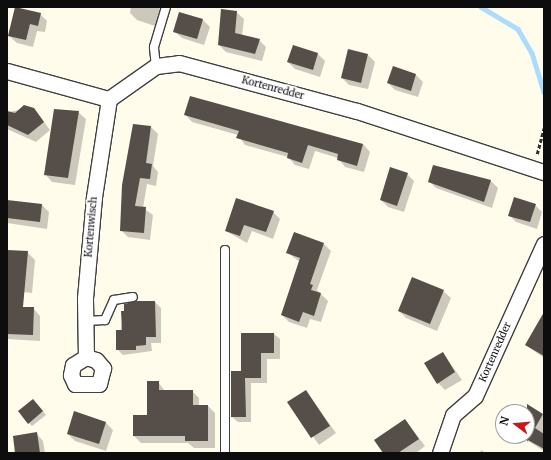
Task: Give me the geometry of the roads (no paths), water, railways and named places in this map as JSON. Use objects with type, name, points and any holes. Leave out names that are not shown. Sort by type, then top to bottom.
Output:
[{"type":"street","name":"Kortenredder","points":[[109,99],[156,67],[179,63],[357,111],[538,169]]},
{"type":"street","points":[[7,72],[109,99]]},
{"type":"street","name":"Kortenwisch","points":[[86,357],[86,321],[94,198],[109,99]]},
{"type":"street","name":"Kortenredder","points":[[440,453],[453,415],[475,396],[544,244]]},
{"type":"lane","points":[[156,67],[154,47],[166,7]]},
{"type":"lane","points":[[225,250],[225,453]]},
{"type":"lane","points":[[86,321],[105,320],[114,300],[133,297]]},
{"type":"waterway","points":[[481,7],[518,29],[532,53],[544,92]]}]
